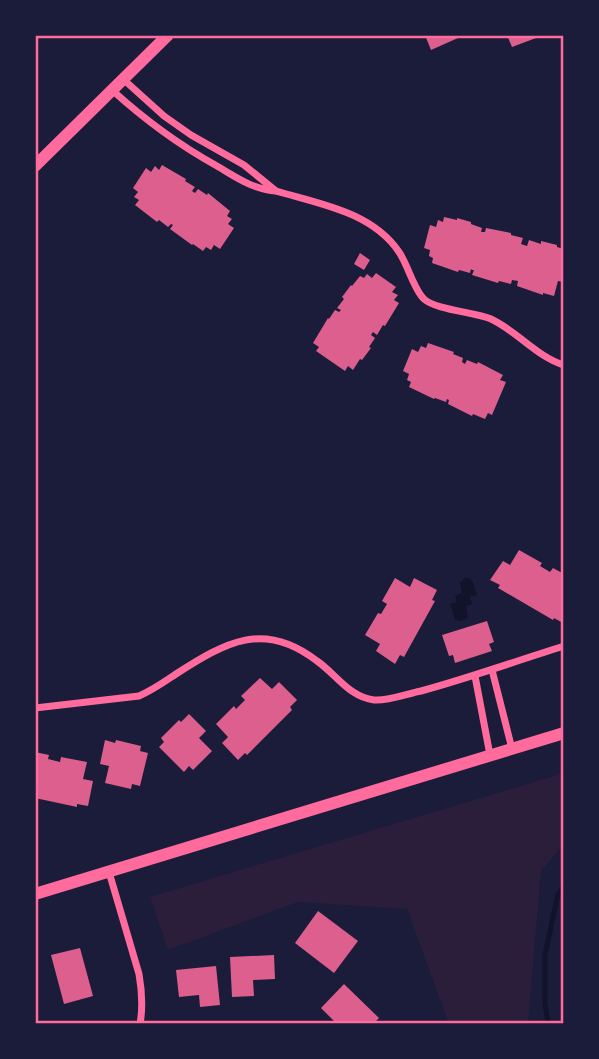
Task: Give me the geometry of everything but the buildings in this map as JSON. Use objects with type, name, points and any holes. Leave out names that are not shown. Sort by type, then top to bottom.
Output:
[{"type":"street","points":[[35,166],[168,35]]},
{"type":"street","points":[[124,79],[164,116],[244,165],[276,191]]},
{"type":"street","points":[[112,90],[172,139],[255,187],[358,216],[371,223],[398,250],[420,293],[429,302],[490,319],[551,360],[564,365]]},
{"type":"street","points":[[35,708],[139,696],[211,652],[239,641],[260,638],[277,639],[303,650],[356,694],[373,699],[391,698],[475,676],[564,646]]},
{"type":"street","points":[[492,670],[512,749]]},
{"type":"street","points":[[475,676],[490,755]]},
{"type":"street","points":[[35,894],[564,733]]},
{"type":"street","points":[[109,872],[139,974],[142,1012],[140,1024]]},
{"type":"shaded area","points":[[465,578],[473,582],[477,595],[470,597],[472,604],[466,606],[468,617],[459,621],[455,619],[450,604],[457,602],[455,596],[462,593],[460,583]]},
{"type":"shaded area","points":[[564,773],[564,844],[541,871],[528,1024],[449,1024],[407,909],[298,902],[168,950],[150,897]]},
{"type":"waterway","points":[[548,1024],[545,955],[558,894],[564,886]]}]
